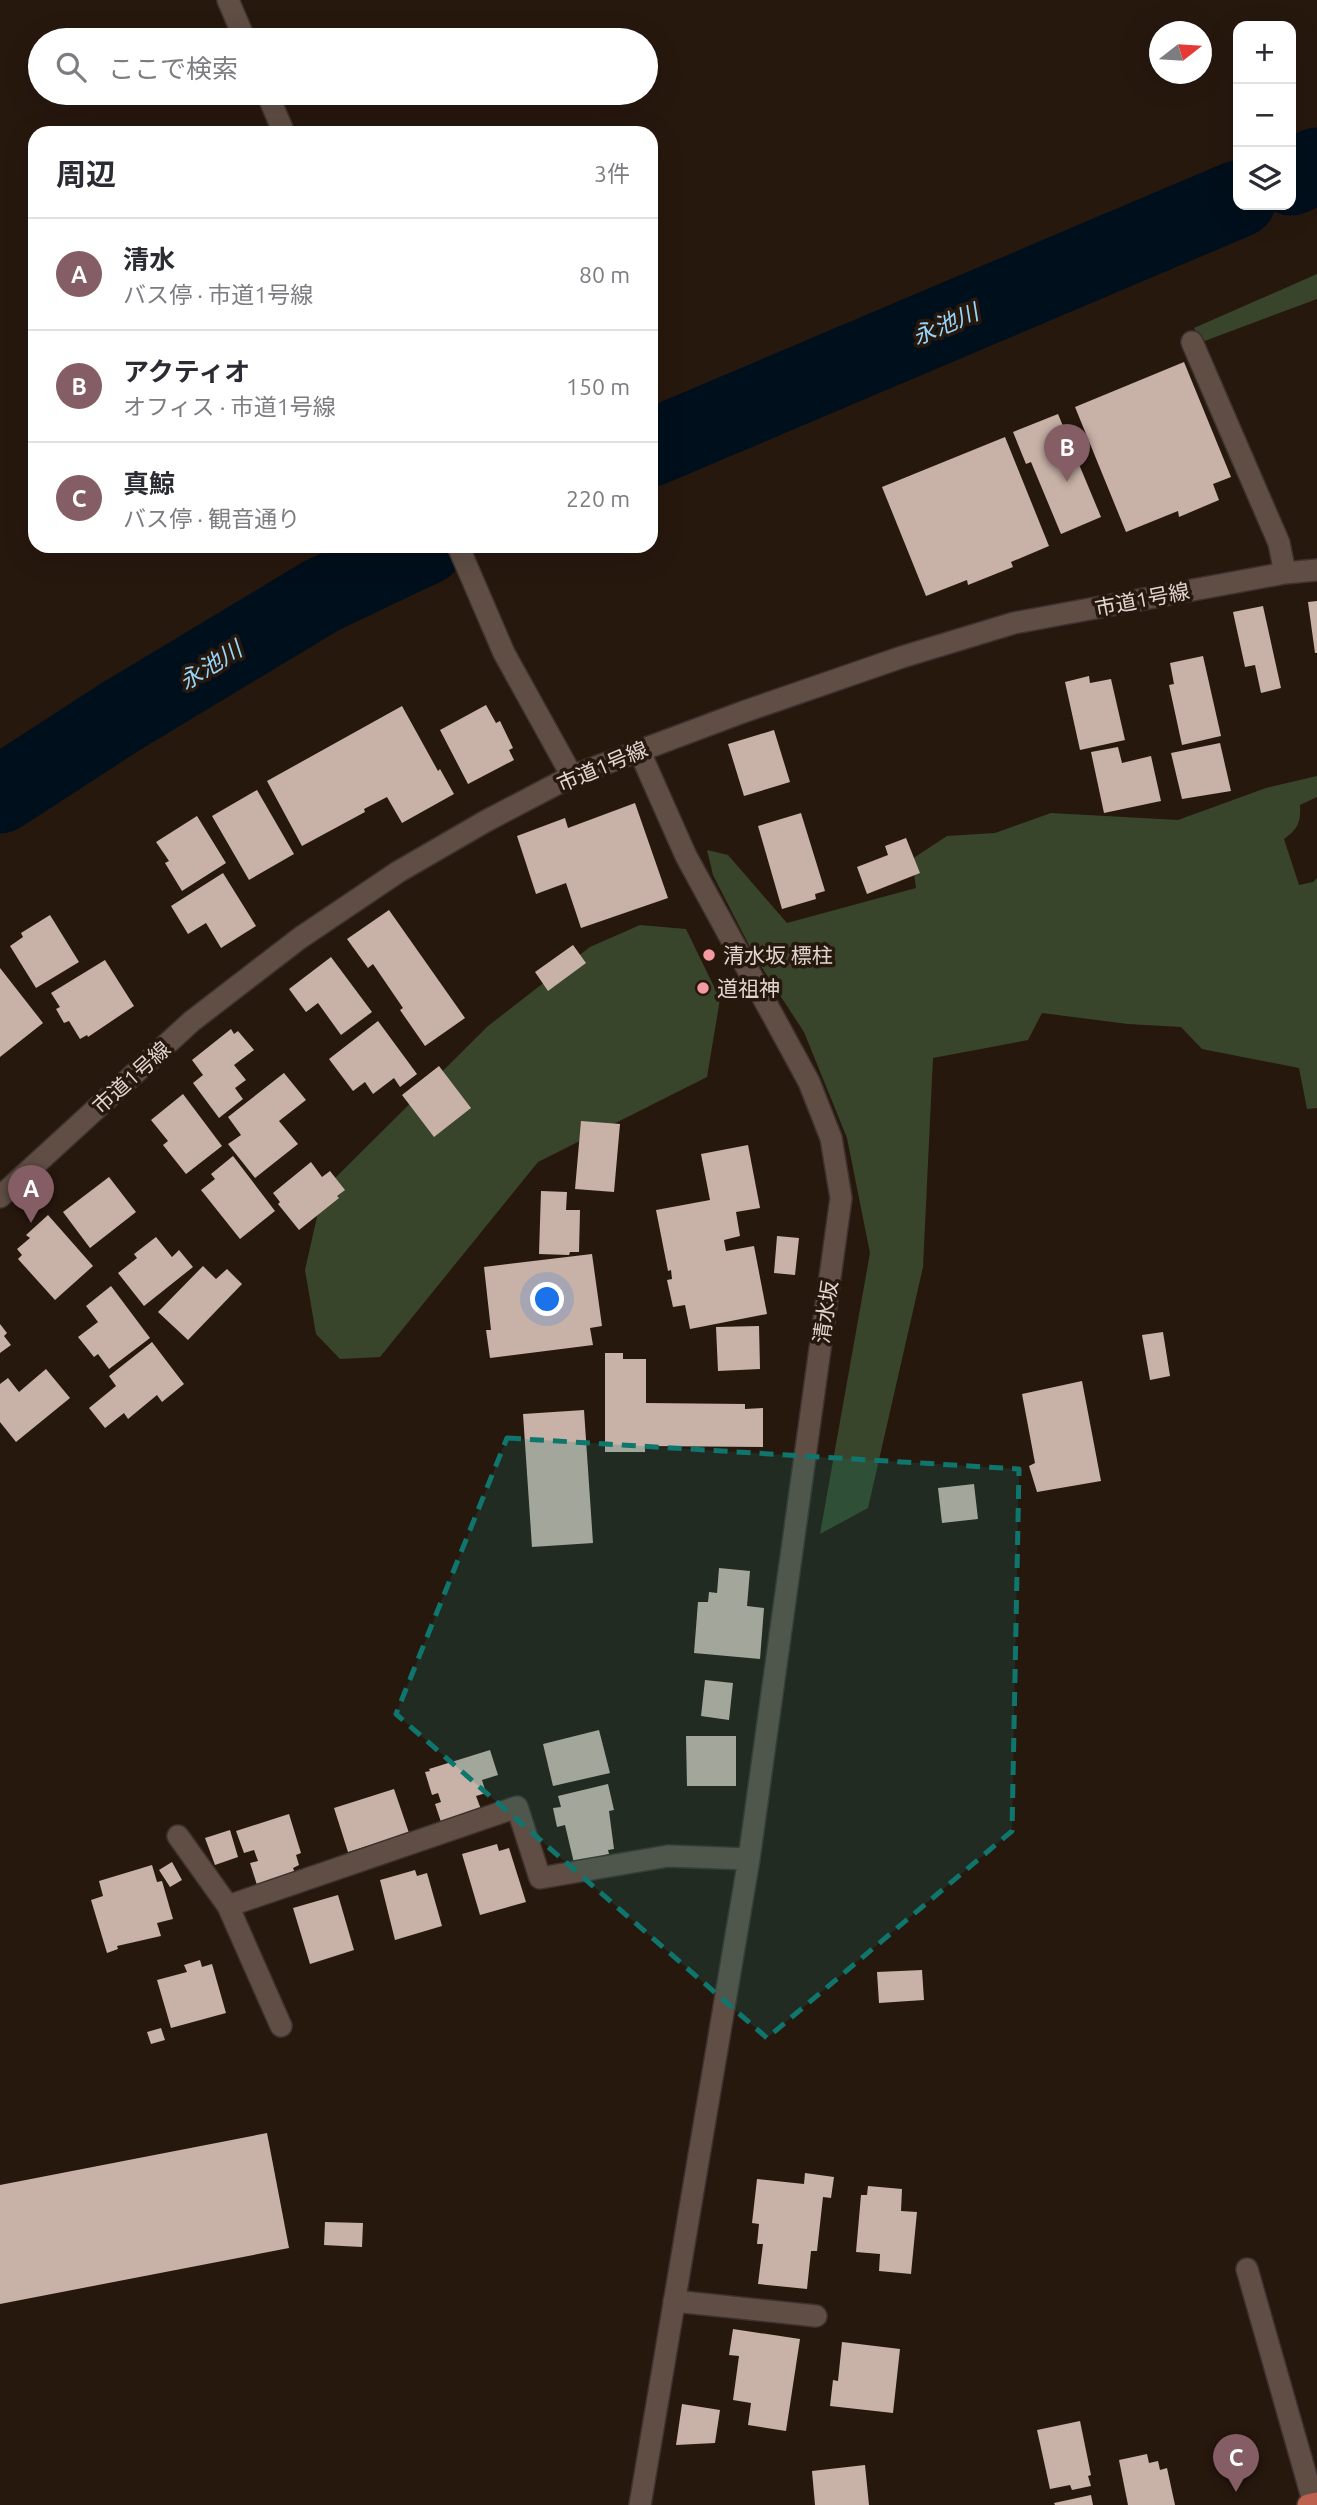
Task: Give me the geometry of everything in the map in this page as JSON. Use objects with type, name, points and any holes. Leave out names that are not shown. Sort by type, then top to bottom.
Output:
[{"type":"street","points":[[228,0],[240,28]]},
{"type":"street","points":[[272,105],[281,126]]},
{"type":"street","points":[[1192,342],[1279,543],[1284,573]]},
{"type":"street","points":[[461,553],[504,653],[572,776]]},
{"type":"street","name":"市道1号線","points":[[0,1197],[192,1021],[300,938],[398,872],[486,821],[572,776],[902,657],[1014,623],[1284,573],[1317,570]]},
{"type":"street","name":"清水坂","points":[[639,750],[686,856],[809,1082],[831,1138],[841,1198],[749,1859],[640,2505]]},
{"type":"street","points":[[228,1906],[517,1807],[540,1878],[668,1856],[749,1859]]},
{"type":"street","points":[[178,1836],[228,1906],[281,2026]]},
{"type":"street","points":[[1247,2269],[1313,2504]]},
{"type":"street","points":[[674,2301],[816,2316]]},
{"type":"highlighted area","points":[[507,1438],[1019,1469],[1012,1831],[767,2038],[396,1714]]},
{"type":"green space","points":[[1317,274],[1317,299],[1202,342],[1194,328]]},
{"type":"green space","points":[[1317,776],[1317,797],[1300,805],[1298,825],[1284,839],[1299,885],[1313,882],[1317,878],[1317,1108],[1307,1109],[1299,1068],[1202,1049],[1181,1027],[1128,1024],[1042,1013],[1028,1040],[933,1058],[923,1267],[868,1508],[820,1534],[870,1253],[847,1138],[804,1032],[755,957],[713,875],[707,850],[728,855],[787,923],[916,888],[912,859],[947,836],[995,833],[1051,813],[1178,820],[1266,788]]},
{"type":"green space","points":[[640,925],[686,929],[720,999],[707,1077],[538,1162],[380,1357],[340,1359],[316,1334],[305,1270],[323,1190],[488,1026],[590,947]]},
{"type":"building","points":[[1184,362],[1231,477],[1213,484],[1219,500],[1179,517],[1178,511],[1126,532],[1075,407]]},
{"type":"building","points":[[1058,414],[1101,517],[1061,534],[1031,462],[1026,464],[1013,432]]},
{"type":"building","points":[[1005,437],[1049,546],[1011,562],[1013,567],[968,585],[967,580],[926,596],[882,487]]},
{"type":"building","points":[[1317,601],[1317,653],[1315,653],[1308,602]]},
{"type":"building","points":[[1263,606],[1281,688],[1261,693],[1255,665],[1245,667],[1233,612]]},
{"type":"building","points":[[1203,656],[1221,736],[1182,745],[1169,685],[1174,684],[1170,663]]},
{"type":"building","points":[[1089,676],[1090,683],[1111,679],[1125,740],[1080,750],[1065,682]]},
{"type":"building","points":[[486,705],[496,723],[500,721],[513,748],[509,750],[514,760],[468,784],[440,730]]},
{"type":"building","points":[[402,706],[454,794],[402,823],[387,797],[302,846],[267,781]]},
{"type":"building","points":[[774,730],[790,782],[744,796],[728,744]]},
{"type":"building","points":[[1220,743],[1231,791],[1182,799],[1171,753]]},
{"type":"building","points":[[1118,747],[1122,763],[1151,756],[1161,801],[1104,813],[1091,752]]},
{"type":"building","points":[[257,790],[294,854],[249,880],[212,816]]},
{"type":"building","points":[[635,803],[668,898],[581,928],[566,883],[536,894],[517,836],[565,818],[568,828]]},
{"type":"building","points":[[801,813],[825,891],[815,894],[816,899],[782,909],[758,826]]},
{"type":"building","points":[[197,816],[226,863],[182,891],[165,863],[169,861],[156,842]]},
{"type":"building","points":[[906,838],[920,873],[867,894],[857,867],[888,855],[885,846]]},
{"type":"building","points":[[223,873],[256,926],[221,948],[206,923],[188,934],[171,906]]},
{"type":"building","points":[[389,910],[465,1018],[425,1046],[373,964],[368,968],[347,939]]},
{"type":"building","points":[[50,915],[79,962],[36,988],[10,946],[23,937],[21,933]]},
{"type":"building","points":[[573,945],[586,963],[548,991],[535,972]]},
{"type":"building","points":[[331,957],[372,1012],[341,1035],[318,1003],[306,1012],[289,989]]},
{"type":"building","points":[[105,960],[134,1006],[88,1037],[87,1035],[80,1039],[69,1021],[64,1023],[56,1009],[60,1007],[51,993]]},
{"type":"building","points":[[0,968],[43,1023],[0,1057]]},
{"type":"building","points":[[378,1021],[417,1074],[400,1087],[394,1078],[373,1094],[365,1082],[353,1091],[329,1059]]},
{"type":"building","points":[[231,1029],[234,1034],[238,1031],[254,1050],[234,1065],[246,1080],[235,1088],[243,1099],[219,1118],[193,1083],[203,1075],[192,1060]]},
{"type":"building","points":[[439,1066],[471,1108],[434,1137],[402,1095]]},
{"type":"building","points":[[284,1073],[306,1100],[279,1121],[298,1144],[255,1178],[228,1144],[241,1135],[228,1117]]},
{"type":"building","points":[[183,1094],[222,1146],[186,1174],[163,1145],[168,1141],[151,1120]]},
{"type":"building","points":[[581,1121],[620,1124],[614,1192],[575,1189]]},
{"type":"building","points":[[748,1145],[760,1208],[736,1212],[740,1236],[724,1240],[726,1251],[754,1246],[767,1314],[690,1329],[685,1305],[673,1307],[667,1280],[672,1279],[671,1270],[668,1271],[656,1210],[710,1200],[701,1154]]},
{"type":"building","points":[[233,1156],[275,1211],[240,1239],[201,1190],[215,1179],[211,1174]]},
{"type":"building","points":[[311,1162],[322,1177],[330,1171],[345,1190],[299,1230],[278,1204],[280,1202],[273,1193]]},
{"type":"building","points":[[109,1177],[136,1212],[90,1248],[63,1212]]},
{"type":"building","points":[[541,1191],[567,1192],[566,1210],[580,1210],[579,1252],[570,1252],[569,1255],[539,1254]]},
{"type":"building","points":[[48,1215],[93,1266],[55,1300],[18,1259],[22,1255],[17,1249],[30,1238],[26,1235]]},
{"type":"building","points":[[777,1236],[799,1238],[795,1275],[774,1273]]},
{"type":"building","points":[[156,1237],[172,1257],[179,1250],[193,1267],[144,1306],[118,1273],[137,1258],[134,1254]]},
{"type":"building","points":[[592,1254],[602,1326],[590,1328],[593,1345],[490,1358],[486,1330],[491,1330],[484,1267]]},
{"type":"building","points":[[203,1266],[216,1279],[227,1269],[242,1284],[188,1340],[158,1312]]},
{"type":"building","points":[[111,1286],[150,1338],[109,1369],[98,1354],[94,1357],[78,1337],[98,1322],[86,1306]]},
{"type":"building","points":[[0,1324],[11,1345],[0,1353]]},
{"type":"building","points":[[759,1326],[760,1369],[718,1371],[716,1327]]},
{"type":"building","points":[[1163,1332],[1170,1376],[1150,1380],[1142,1335]]},
{"type":"building","points":[[152,1342],[184,1384],[162,1402],[157,1395],[128,1419],[124,1413],[105,1428],[89,1408],[116,1386],[109,1376]]},
{"type":"building","points":[[605,1353],[623,1353],[623,1359],[646,1359],[646,1403],[745,1404],[745,1409],[763,1408],[763,1447],[645,1446],[645,1452],[605,1452]]},
{"type":"building","points":[[46,1369],[70,1398],[16,1442],[0,1422],[0,1384],[8,1378],[19,1392]]},
{"type":"building","points":[[1082,1381],[1101,1481],[1037,1492],[1029,1466],[1035,1463],[1022,1394]]},
{"type":"building","points":[[584,1410],[593,1543],[532,1547],[523,1414]]},
{"type":"building","points":[[974,1484],[978,1519],[942,1523],[938,1488]]},
{"type":"building","points":[[719,1568],[750,1571],[747,1606],[764,1608],[760,1659],[694,1653],[698,1602],[708,1602],[709,1592],[717,1593]]},
{"type":"building","points":[[705,1680],[733,1683],[729,1720],[701,1716]]},
{"type":"building","points":[[599,1730],[610,1773],[553,1786],[543,1744]]},
{"type":"building","points":[[686,1736],[736,1736],[736,1786],[687,1786]]},
{"type":"building","points":[[490,1750],[498,1775],[482,1780],[486,1793],[476,1796],[482,1812],[442,1825],[435,1804],[441,1802],[438,1793],[432,1795],[425,1772]]},
{"type":"building","points":[[608,1784],[614,1810],[609,1811],[614,1849],[608,1850],[609,1854],[574,1863],[565,1825],[557,1827],[553,1808],[561,1807],[558,1796]]},
{"type":"building","points":[[394,1789],[409,1833],[348,1852],[334,1808]]},
{"type":"building","points":[[289,1814],[301,1853],[296,1855],[299,1865],[293,1868],[295,1873],[257,1885],[250,1863],[258,1861],[254,1850],[244,1853],[236,1831]]},
{"type":"building","points":[[230,1830],[238,1857],[215,1865],[205,1838]]},
{"type":"building","points":[[497,1844],[499,1851],[509,1848],[526,1902],[480,1915],[462,1854]]},
{"type":"building","points":[[172,1862],[182,1880],[170,1887],[159,1870]]},
{"type":"building","points":[[152,1865],[157,1882],[162,1881],[173,1919],[157,1923],[161,1936],[117,1946],[118,1949],[107,1953],[91,1900],[103,1896],[99,1881]]},
{"type":"building","points":[[415,1870],[417,1876],[427,1873],[442,1926],[395,1940],[380,1880]]},
{"type":"building","points":[[338,1895],[354,1950],[310,1964],[293,1908]]},
{"type":"building","points":[[200,1960],[202,1967],[212,1964],[226,2013],[171,2028],[157,1980],[187,1972],[184,1965]]},
{"type":"building","points":[[922,1970],[924,2000],[879,2003],[877,1972]]},
{"type":"building","points":[[161,2028],[165,2040],[151,2044],[147,2032]]},
{"type":"building","points":[[267,2133],[289,2248],[0,2304],[0,2185]]},
{"type":"building","points":[[805,2173],[834,2177],[831,2198],[823,2197],[817,2251],[811,2251],[807,2289],[758,2284],[763,2244],[757,2244],[759,2224],[752,2223],[757,2179],[804,2184]]},
{"type":"building","points":[[868,2186],[902,2189],[901,2211],[917,2212],[911,2274],[879,2271],[880,2254],[856,2252],[861,2195],[867,2195]]},
{"type":"building","points":[[325,2222],[363,2223],[362,2247],[324,2245]]},
{"type":"building","points":[[733,2329],[800,2339],[786,2431],[748,2425],[751,2403],[733,2400],[739,2356],[729,2355]]},
{"type":"building","points":[[842,2342],[900,2349],[893,2413],[830,2406],[833,2380],[838,2381]]},
{"type":"building","points":[[682,2404],[720,2410],[715,2443],[676,2445]]},
{"type":"building","points":[[1080,2421],[1091,2486],[1072,2490],[1070,2485],[1050,2489],[1037,2430]]},
{"type":"building","points":[[1147,2454],[1149,2463],[1158,2461],[1160,2470],[1167,2468],[1175,2505],[1128,2505],[1119,2460]]},
{"type":"building","points":[[865,2465],[869,2505],[815,2505],[812,2471]]},
{"type":"building","points":[[1091,2495],[1093,2505],[1054,2503]]},
{"type":"waterway","name":"永池川","points":[[1296,175],[1317,166]]},
{"type":"waterway","name":"永池川","points":[[658,445],[1233,201]]},
{"type":"waterway","name":"永池川","points":[[0,795],[120,717],[321,596],[411,553]]},
{"type":"place","name":"アクティオ","points":[[1067,482]]},
{"type":"place","name":"清水坂 標柱","points":[[709,955]]},
{"type":"place","name":"道祖神","points":[[703,988]]},
{"type":"place","name":"清水","points":[[31,1223]]},
{"type":"place","name":"真鯨","points":[[1236,2492]]}]
